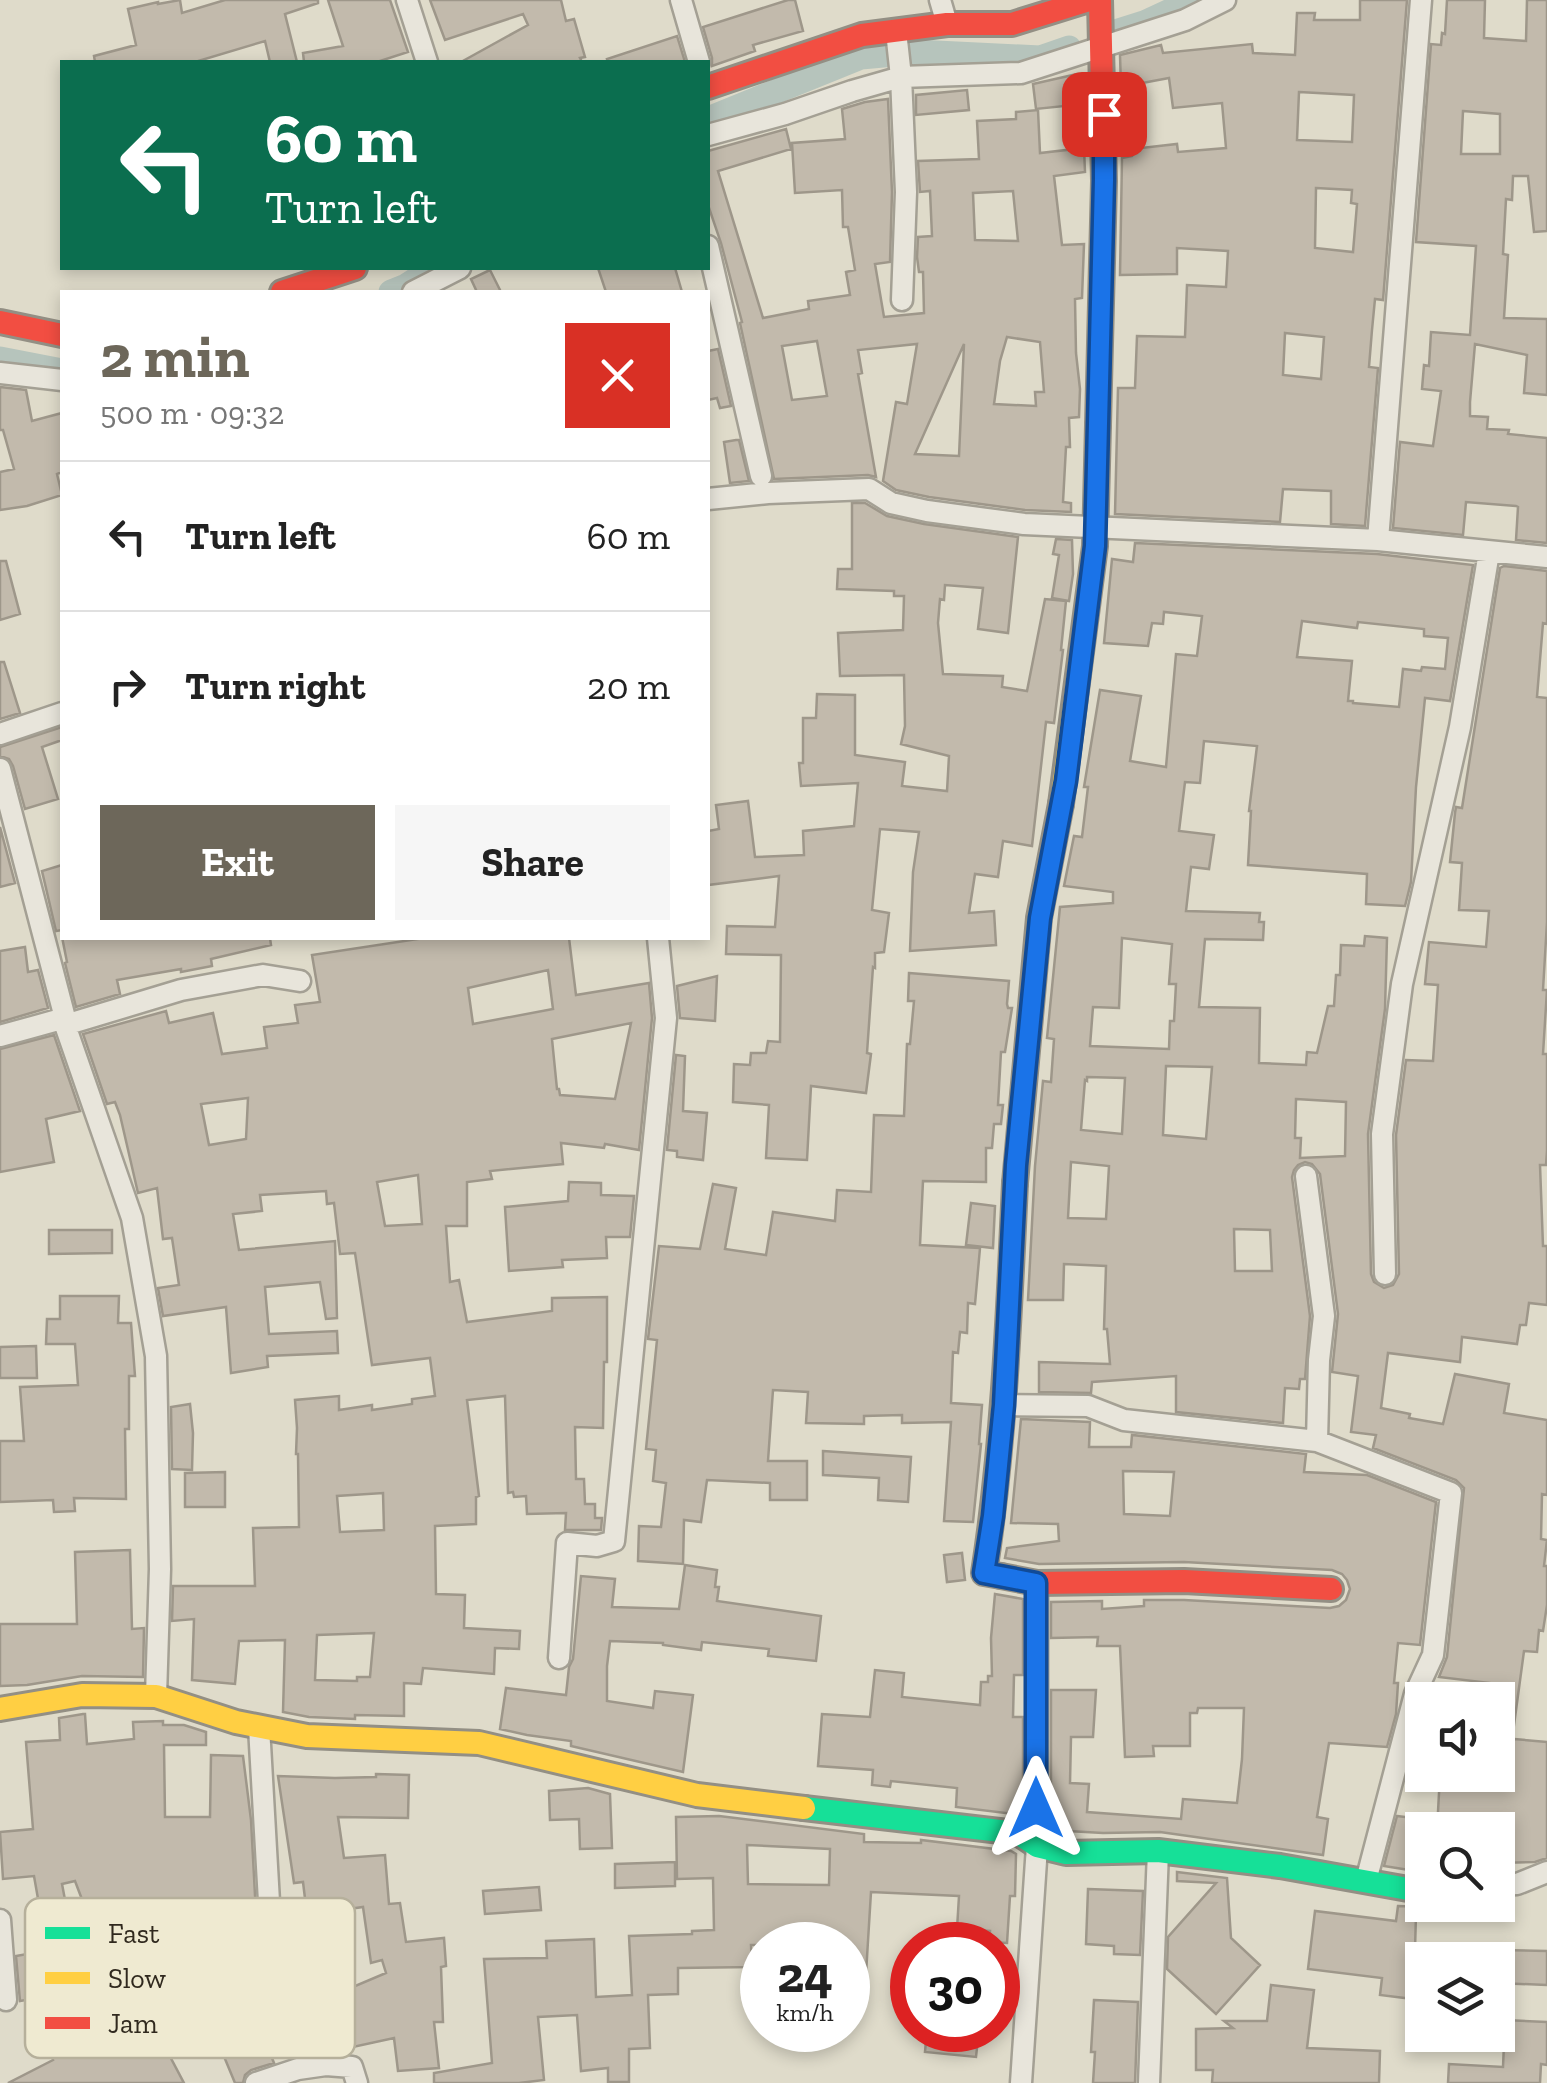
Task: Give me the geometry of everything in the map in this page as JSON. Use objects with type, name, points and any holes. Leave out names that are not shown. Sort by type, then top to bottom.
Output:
[{"type":"street","points":[[407,0],[426,60]]},
{"type":"street","points":[[681,0],[698,60]]},
{"type":"street","points":[[940,0],[947,24]]},
{"type":"street","points":[[1012,24],[1015,0]]},
{"type":"street","points":[[710,86],[862,36],[947,24],[1012,24],[1089,0]]},
{"type":"street","points":[[1100,0],[1104,180],[1095,546],[1066,781],[1038,937],[1016,1165],[1004,1405],[984,1573],[1036,1583],[1184,1581],[1331,1589]]},
{"type":"street","points":[[710,134],[901,77],[1021,73],[1185,20],[1225,0]]},
{"type":"street","points":[[1378,540],[1422,0]]},
{"type":"street","points":[[896,31],[906,192],[902,300]]},
{"type":"street","points":[[710,255],[761,476]]},
{"type":"street","points":[[288,290],[349,270]]},
{"type":"street","points":[[419,290],[457,270]]},
{"type":"street","points":[[0,322],[60,335]]},
{"type":"street","points":[[0,372],[60,380]]},
{"type":"street","points":[[710,499],[869,488],[891,503],[927,512],[1024,524],[1378,540],[1547,557]]},
{"type":"street","points":[[1385,1274],[1382,1134],[1402,984],[1460,727],[1489,552]]},
{"type":"street","points":[[0,734],[60,714]]},
{"type":"street","points":[[0,769],[65,1022],[132,1218],[156,1356],[160,1568],[156,1696]]},
{"type":"street","points":[[559,1658],[567,1543],[597,1546],[614,1541],[666,1018],[658,940]]},
{"type":"street","points":[[0,1036],[180,990],[263,975],[300,981]]},
{"type":"street","points":[[1306,1176],[1324,1316],[1318,1360],[1317,1441]]},
{"type":"street","points":[[1004,1405],[1088,1406],[1124,1420],[1317,1441],[1451,1493],[1432,1656],[1415,1694],[1366,1881]]},
{"type":"street","points":[[1021,2083],[1036,1846],[1036,1583]]},
{"type":"street","points":[[0,1709],[82,1695],[156,1696],[236,1722],[307,1736],[479,1743],[697,1795],[1018,1833],[1036,1846],[1066,1853],[1158,1850],[1405,1888]]},
{"type":"street","points":[[259,1727],[269,1898]]},
{"type":"street","points":[[1150,2083],[1158,1850]]},
{"type":"street","points":[[1515,1884],[1547,1872]]},
{"type":"street","points":[[0,1920],[6,2000]]},
{"type":"street","points":[[316,2058],[326,2064]]},
{"type":"street","points":[[256,2083],[326,2064],[352,2067],[357,2083]]},
{"type":"building","points":[[180,0],[182,13],[225,0],[318,0],[285,14],[296,60],[270,60],[265,41],[202,60],[95,60],[94,56],[136,45],[128,9]]},
{"type":"building","points":[[328,0],[390,0],[408,52],[383,60],[304,60],[303,53],[343,46]]},
{"type":"building","points":[[430,0],[561,0],[566,21],[574,19],[585,57],[465,60],[528,25],[523,14],[445,40]]},
{"type":"building","points":[[795,0],[803,31],[753,45],[755,51],[712,66],[703,27]]},
{"type":"building","points":[[1360,0],[1407,0],[1383,300],[1375,299],[1369,367],[1378,368],[1365,526],[1331,524],[1331,491],[1283,489],[1280,522],[1115,514],[1118,388],[1135,388],[1137,336],[1185,337],[1187,285],[1226,287],[1228,251],[1177,248],[1177,274],[1120,275],[1122,158],[1132,156],[1132,149],[1177,144],[1178,152],[1226,148],[1222,103],[1173,108],[1169,78],[1121,87],[1120,55],[1161,45],[1163,53],[1252,44],[1253,53],[1295,55],[1297,13],[1315,13],[1314,20],[1360,20]],"holes":[[[1299,92],[1354,95],[1352,142],[1297,140]],[[1316,188],[1352,190],[1351,203],[1357,204],[1353,252],[1315,248]],[[1285,333],[1324,337],[1321,379],[1283,375]]]},
{"type":"building","points":[[1447,0],[1485,0],[1484,38],[1526,41],[1527,0],[1547,0],[1547,231],[1534,232],[1528,176],[1513,176],[1512,200],[1506,199],[1503,254],[1508,255],[1504,318],[1547,319],[1547,395],[1524,393],[1527,355],[1475,344],[1470,416],[1488,417],[1487,429],[1547,438],[1547,543],[1516,540],[1516,506],[1466,502],[1463,535],[1393,528],[1400,442],[1433,446],[1441,391],[1422,389],[1424,365],[1429,366],[1431,332],[1470,335],[1476,246],[1416,242],[1431,44],[1441,45],[1442,33],[1445,34]],"holes":[[[1463,111],[1500,114],[1500,154],[1461,154]]]},
{"type":"building","points":[[677,36],[684,60],[607,60]]},
{"type":"building","points":[[1083,74],[1084,104],[1036,109],[1033,84]]},
{"type":"building","points":[[967,90],[969,110],[916,115],[916,95]]},
{"type":"building","points":[[888,99],[890,262],[875,264],[884,317],[924,313],[918,237],[932,236],[930,191],[920,192],[918,161],[979,159],[977,121],[1016,119],[1016,112],[1038,110],[1040,153],[1084,148],[1085,172],[1054,176],[1062,245],[1084,244],[1082,298],[1075,299],[1079,417],[1069,418],[1070,447],[1066,447],[1063,502],[1071,503],[1071,512],[929,497],[896,490],[883,481],[896,402],[907,404],[917,344],[858,350],[862,373],[858,374],[876,477],[774,479],[742,322],[710,211],[710,150],[786,129],[791,149],[718,171],[763,318],[809,309],[808,301],[850,295],[846,272],[855,270],[848,227],[843,227],[842,190],[795,193],[792,143],[845,139],[842,109]],"holes":[[[1013,191],[1018,241],[975,240],[973,193]],[[1007,337],[1040,342],[1044,392],[1035,392],[1036,406],[994,404]],[[817,341],[827,396],[792,400],[782,346]],[[964,344],[959,456],[915,454]]]},
{"type":"building","points":[[490,270],[500,290],[476,290],[471,279]]},
{"type":"building","points":[[599,270],[676,270],[681,290],[605,290]]},
{"type":"building","points":[[718,349],[731,406],[720,408],[717,398],[710,400],[710,351]]},
{"type":"building","points":[[0,387],[26,390],[32,421],[60,414],[60,496],[0,510],[0,472],[14,469],[0,430]]},
{"type":"building","points":[[739,440],[749,481],[730,483],[724,442]]},
{"type":"building","points":[[852,503],[865,503],[887,516],[924,524],[1018,537],[1008,633],[978,629],[983,588],[945,585],[938,623],[943,674],[1003,676],[1002,687],[1027,691],[1045,599],[1066,601],[1054,723],[1046,722],[1032,846],[1003,841],[998,877],[975,874],[969,913],[994,911],[996,945],[910,951],[919,832],[880,829],[872,910],[889,913],[884,952],[875,953],[873,967],[866,1093],[811,1086],[807,1160],[766,1158],[769,1105],[733,1102],[734,1064],[750,1065],[751,1053],[766,1053],[768,1041],[780,1042],[781,955],[726,954],[727,926],[775,927],[779,876],[710,885],[710,831],[719,829],[716,805],[748,801],[755,857],[804,855],[803,831],[854,826],[858,783],[801,786],[803,718],[816,718],[817,694],[855,695],[855,755],[905,762],[902,786],[947,791],[949,756],[901,744],[905,726],[904,675],[840,676],[838,633],[903,630],[904,596],[894,596],[894,591],[837,589],[838,569],[852,569]]},
{"type":"building","points":[[1056,539],[1072,540],[1069,601],[1052,598],[1059,555],[1053,554]]},
{"type":"building","points":[[1135,543],[1377,554],[1473,565],[1450,701],[1425,698],[1411,882],[1405,906],[1366,904],[1367,874],[1248,865],[1249,811],[1257,746],[1204,741],[1200,783],[1185,782],[1179,831],[1214,835],[1209,869],[1191,867],[1186,911],[1260,913],[1259,922],[1264,922],[1263,940],[1205,939],[1199,1007],[1260,1008],[1259,1063],[1306,1065],[1307,1052],[1317,1053],[1328,1006],[1334,1006],[1341,945],[1364,946],[1365,936],[1387,938],[1385,1009],[1368,1134],[1371,1274],[1374,1282],[1384,1288],[1393,1285],[1399,1274],[1396,1135],[1406,1060],[1433,1061],[1438,985],[1425,984],[1429,942],[1486,947],[1489,911],[1459,910],[1462,863],[1450,862],[1456,807],[1462,808],[1500,568],[1547,571],[1547,624],[1543,623],[1537,697],[1547,698],[1547,922],[1543,990],[1547,990],[1543,1054],[1547,1054],[1547,1151],[1546,1165],[1540,1165],[1547,1305],[1529,1303],[1526,1325],[1520,1325],[1517,1344],[1462,1337],[1460,1362],[1388,1353],[1381,1408],[1443,1424],[1455,1374],[1509,1384],[1504,1413],[1547,1420],[1547,1495],[1542,1494],[1541,1539],[1547,1540],[1547,1605],[1537,1652],[1524,1651],[1515,1718],[1515,1682],[1439,1677],[1447,1657],[1464,1488],[1456,1480],[1373,1448],[1376,1435],[1351,1432],[1358,1376],[1332,1372],[1338,1314],[1320,1174],[1312,1164],[1298,1165],[1292,1177],[1310,1316],[1305,1379],[1300,1379],[1299,1389],[1285,1388],[1283,1423],[1176,1412],[1176,1376],[1092,1382],[1091,1393],[1039,1392],[1039,1362],[1110,1364],[1104,1329],[1106,1266],[1064,1264],[1063,1300],[1028,1300],[1043,1081],[1051,1082],[1054,1039],[1047,1038],[1060,907],[1113,903],[1113,892],[1064,886],[1074,836],[1082,837],[1088,787],[1084,787],[1100,690],[1141,696],[1130,761],[1166,767],[1176,654],[1197,656],[1202,616],[1164,612],[1163,624],[1152,623],[1148,646],[1104,643],[1112,559],[1133,562]],"holes":[[[1302,621],[1357,628],[1358,622],[1424,629],[1424,636],[1448,638],[1445,669],[1403,669],[1399,707],[1353,703],[1348,701],[1352,661],[1297,657]],[[1122,938],[1172,944],[1169,984],[1176,984],[1169,1049],[1090,1046],[1093,1007],[1119,1008]],[[1166,1066],[1212,1067],[1206,1139],[1163,1135]],[[1087,1077],[1125,1078],[1122,1134],[1081,1130]],[[1296,1099],[1346,1102],[1345,1156],[1300,1158],[1301,1138],[1295,1138]],[[1071,1162],[1109,1166],[1106,1219],[1068,1218]],[[1234,1229],[1270,1230],[1272,1271],[1235,1271]]]},
{"type":"building","points":[[0,561],[6,561],[20,614],[0,620]]},
{"type":"building","points":[[0,662],[4,662],[20,713],[0,719]]},
{"type":"building","points":[[60,728],[60,741],[42,747],[58,799],[25,809],[13,766],[9,759],[0,756],[0,747]]},
{"type":"building","points":[[0,827],[15,883],[0,887]]},
{"type":"building","points":[[60,866],[60,930],[56,931],[42,871]]},
{"type":"building","points":[[63,940],[270,940],[271,945],[211,959],[212,966],[117,980],[120,994],[76,1007]]},
{"type":"building","points":[[411,940],[569,940],[576,995],[649,983],[652,1018],[639,1150],[561,1143],[563,1164],[490,1171],[492,1179],[467,1182],[467,1226],[446,1226],[450,1282],[459,1280],[467,1322],[552,1311],[552,1298],[607,1297],[603,1428],[575,1427],[576,1479],[584,1479],[585,1504],[595,1504],[595,1518],[602,1518],[601,1530],[565,1530],[566,1513],[527,1514],[526,1496],[508,1493],[505,1396],[467,1400],[479,1496],[476,1524],[435,1526],[436,1594],[465,1595],[464,1628],[520,1631],[519,1649],[495,1648],[494,1674],[423,1668],[421,1684],[404,1683],[404,1716],[355,1715],[355,1719],[283,1712],[285,1640],[239,1641],[235,1684],[192,1680],[194,1619],[172,1621],[173,1586],[255,1586],[253,1528],[299,1527],[295,1400],[339,1396],[339,1410],[412,1404],[412,1399],[435,1396],[430,1358],[372,1365],[355,1253],[340,1254],[334,1203],[327,1204],[326,1191],[260,1195],[262,1211],[233,1214],[239,1250],[335,1241],[337,1318],[326,1319],[320,1282],[265,1287],[269,1334],[337,1331],[338,1353],[267,1356],[268,1367],[231,1373],[226,1307],[163,1316],[158,1288],[179,1285],[172,1238],[163,1239],[157,1188],[138,1193],[120,1115],[115,1102],[107,1104],[83,1034],[166,1011],[169,1023],[213,1013],[222,1054],[267,1048],[264,1027],[298,1023],[295,1005],[320,1002],[312,955]],"holes":[[[548,970],[553,1009],[473,1024],[468,988]],[[631,1023],[615,1099],[560,1095],[552,1039]],[[248,1098],[246,1139],[209,1145],[201,1104]],[[418,1175],[422,1224],[385,1226],[377,1182]],[[383,1493],[384,1530],[340,1532],[337,1496]],[[374,1633],[370,1677],[357,1677],[357,1681],[315,1680],[317,1635]]]},
{"type":"building","points":[[25,947],[28,972],[38,970],[48,1008],[0,1022],[0,951]]},
{"type":"building","points":[[909,973],[1009,981],[1007,1004],[1012,1008],[1005,1052],[1001,1052],[1001,1124],[994,1124],[992,1148],[986,1148],[986,1182],[923,1181],[920,1245],[980,1248],[975,1304],[968,1303],[967,1333],[960,1332],[958,1353],[953,1352],[951,1403],[982,1405],[973,1522],[944,1521],[951,1422],[902,1423],[902,1415],[864,1416],[864,1424],[806,1423],[808,1392],[773,1390],[768,1461],[807,1461],[807,1500],[770,1500],[770,1483],[707,1480],[701,1522],[684,1520],[683,1564],[638,1561],[639,1526],[661,1527],[666,1483],[653,1481],[656,1450],[646,1449],[657,1340],[648,1339],[659,1246],[700,1249],[713,1184],[736,1188],[725,1249],[766,1255],[773,1212],[835,1221],[837,1190],[871,1192],[874,1115],[904,1116],[907,1044],[914,1001],[908,1001]]},
{"type":"building","points":[[717,976],[715,1021],[680,1018],[677,986]]},
{"type":"building","points":[[54,1035],[80,1111],[46,1119],[54,1162],[0,1172],[0,1049]]},
{"type":"building","points":[[676,1055],[685,1056],[683,1111],[707,1113],[703,1160],[677,1157],[677,1151],[667,1150]]},
{"type":"building","points":[[569,1182],[601,1183],[601,1195],[634,1196],[630,1237],[606,1237],[607,1258],[562,1260],[563,1267],[509,1271],[505,1207],[568,1201]]},
{"type":"building","points":[[971,1203],[995,1206],[993,1248],[966,1245]]},
{"type":"building","points":[[49,1230],[112,1230],[112,1253],[49,1254]]},
{"type":"building","points":[[60,1296],[119,1296],[118,1323],[131,1323],[135,1376],[129,1376],[129,1429],[125,1429],[126,1499],[74,1498],[75,1511],[54,1512],[53,1500],[0,1502],[0,1441],[24,1441],[20,1387],[78,1385],[75,1344],[46,1344],[47,1319],[60,1319]]},
{"type":"building","points":[[36,1346],[37,1378],[0,1378],[0,1347]]},
{"type":"building","points":[[190,1404],[192,1470],[172,1469],[171,1407]]},
{"type":"building","points":[[1021,1419],[1090,1422],[1089,1447],[1131,1447],[1132,1435],[1306,1454],[1304,1472],[1367,1475],[1436,1502],[1420,1645],[1398,1643],[1396,1714],[1387,1747],[1329,1743],[1317,1817],[1328,1819],[1323,1855],[1160,1832],[1051,1830],[1051,1690],[1096,1690],[1093,1737],[1071,1737],[1070,1783],[1089,1784],[1087,1812],[1181,1819],[1183,1799],[1237,1803],[1244,1708],[1198,1708],[1197,1713],[1190,1713],[1190,1746],[1153,1746],[1154,1756],[1125,1757],[1120,1646],[1097,1646],[1098,1637],[1051,1638],[1051,1602],[1102,1601],[1102,1609],[1144,1606],[1144,1600],[1330,1608],[1346,1600],[1350,1589],[1342,1574],[1332,1570],[1184,1562],[1039,1564],[1005,1558],[1007,1548],[1059,1541],[1058,1524],[1011,1523]],"holes":[[[1123,1471],[1174,1472],[1170,1516],[1124,1514]]]},
{"type":"building","points":[[823,1451],[911,1457],[908,1502],[878,1500],[879,1478],[823,1475]]},
{"type":"building","points":[[225,1472],[225,1507],[185,1507],[185,1473]]},
{"type":"building","points":[[130,1550],[132,1629],[144,1628],[143,1677],[82,1676],[0,1686],[0,1624],[77,1624],[75,1552]]},
{"type":"building","points":[[962,1553],[965,1580],[947,1582],[944,1555]]},
{"type":"building","points":[[685,1565],[717,1570],[717,1601],[821,1616],[816,1661],[768,1656],[769,1649],[702,1642],[701,1650],[663,1643],[610,1641],[607,1701],[653,1708],[655,1691],[693,1695],[683,1772],[571,1746],[571,1741],[500,1729],[506,1688],[566,1695],[581,1576],[615,1579],[612,1607],[679,1609]]},
{"type":"building","points":[[995,1594],[1023,1599],[1023,1675],[1014,1675],[1013,1717],[1023,1717],[1023,1815],[956,1807],[957,1788],[891,1781],[890,1787],[872,1785],[873,1770],[818,1766],[822,1714],[870,1717],[875,1670],[904,1673],[902,1697],[980,1705],[981,1682],[988,1682],[988,1676],[992,1676]]},
{"type":"building","points":[[85,1714],[87,1744],[134,1739],[133,1722],[163,1721],[163,1725],[184,1725],[206,1732],[206,1745],[164,1745],[165,1817],[210,1817],[211,1755],[243,1756],[255,1898],[81,1898],[75,1881],[62,1884],[65,1898],[38,1898],[34,1876],[3,1879],[0,1832],[33,1829],[26,1742],[60,1740],[59,1718]]},
{"type":"building","points":[[1515,1739],[1547,1742],[1547,1858],[1515,1863],[1515,1812],[1438,1812],[1439,1792],[1515,1792]]},
{"type":"building","points":[[409,1775],[408,1818],[338,1817],[344,1858],[385,1855],[389,1904],[400,1903],[406,1942],[444,1938],[443,2022],[434,2022],[439,2068],[398,2071],[394,2038],[355,2047],[355,1986],[386,1973],[382,1960],[371,1963],[363,1907],[355,1908],[355,1898],[305,1898],[303,1882],[294,1883],[278,1776]]},
{"type":"building","points":[[588,1788],[610,1794],[612,1848],[580,1849],[579,1819],[550,1820],[549,1791]]},
{"type":"building","points":[[719,1816],[864,1834],[864,1842],[921,1840],[1016,1854],[1015,1896],[1010,1896],[1008,1922],[957,1922],[959,1896],[871,1892],[869,1922],[740,1922],[740,1967],[678,1968],[678,1994],[648,1995],[650,2048],[629,2049],[629,2082],[608,2082],[608,2068],[581,2071],[577,2015],[538,2017],[544,2080],[434,2083],[434,2073],[492,2063],[484,1959],[547,1958],[546,1941],[594,1939],[596,1997],[632,1995],[629,1936],[714,1930],[713,1878],[677,1879],[676,1817]],"holes":[[[747,1845],[830,1849],[829,1885],[748,1884]]]},
{"type":"building","points":[[1397,1816],[1405,1817],[1405,1869],[1384,1866]]},
{"type":"building","points":[[675,1862],[675,1886],[615,1888],[615,1864]]},
{"type":"building","points":[[1177,1872],[1227,1878],[1231,1938],[1260,1965],[1216,2014],[1167,1969],[1168,1937],[1216,1883],[1177,1881]]},
{"type":"building","points":[[539,1887],[541,1910],[485,1914],[483,1891]]},
{"type":"building","points":[[1088,1889],[1143,1891],[1140,1955],[1114,1954],[1114,1946],[1086,1944]]},
{"type":"building","points":[[1398,1906],[1405,1906],[1405,1922],[1416,1922],[1415,1942],[1405,1942],[1405,1998],[1380,1995],[1382,1978],[1308,1969],[1315,1911],[1396,1921]]},
{"type":"building","points":[[1515,1950],[1547,1951],[1547,1985],[1515,1984]]},
{"type":"building","points":[[25,1954],[25,2000],[20,2001],[16,1956]]},
{"type":"building","points":[[1271,1985],[1314,1990],[1307,2048],[1380,2051],[1379,2083],[1212,2083],[1213,2070],[1196,2070],[1196,2029],[1233,2028],[1224,2021],[1267,2021]]},
{"type":"building","points":[[1094,2000],[1138,2002],[1135,2083],[1093,2083]]},
{"type":"building","points":[[1515,2020],[1547,2022],[1547,2065],[1541,2064],[1540,2083],[1448,2083],[1449,2064],[1503,2067],[1504,2052],[1515,2052]]},
{"type":"building","points":[[925,2052],[977,2052],[976,2057]]},
{"type":"building","points":[[171,2058],[184,2083],[8,2083],[53,2060]]},
{"type":"building","points":[[225,2058],[272,2058],[274,2063],[251,2070],[243,2083],[235,2083]]},
{"type":"waterway","points":[[1106,35],[1194,0]]},
{"type":"waterway","points":[[710,118],[861,57],[916,52],[1040,58],[1069,48]]},
{"type":"waterway","points":[[396,290],[431,270]]},
{"type":"waterway","points":[[0,359],[60,371]]},
{"type":"traffic: fast","points":[[1015,1183],[1039,918],[1061,804]]},
{"type":"traffic: fast","points":[[804,1808],[1018,1833],[1037,1846],[1066,1853],[1158,1851],[1280,1866],[1405,1888]]},
{"type":"traffic: slow","points":[[1061,804],[1095,546],[1098,425]]},
{"type":"traffic: slow","points":[[1001,1576],[984,1573],[1001,1427],[1015,1183]]},
{"type":"traffic: slow","points":[[0,1709],[82,1695],[156,1696],[236,1722],[307,1736],[479,1743],[697,1795],[804,1808]]},
{"type":"traffic: jam","points":[[710,86],[862,35],[947,24],[1012,24],[1089,0]]},
{"type":"traffic: jam","points":[[1098,425],[1104,181],[1100,0]]},
{"type":"traffic: jam","points":[[288,290],[349,270]]},
{"type":"traffic: jam","points":[[0,322],[60,335]]},
{"type":"traffic: jam","points":[[1001,1576],[1037,1583],[1184,1581],[1331,1589]]},
{"type":"route","points":[[1036,1808],[1036,1583],[984,1573],[1004,1405],[1016,1165],[1040,918],[1066,781],[1095,546],[1104,114]]}]
